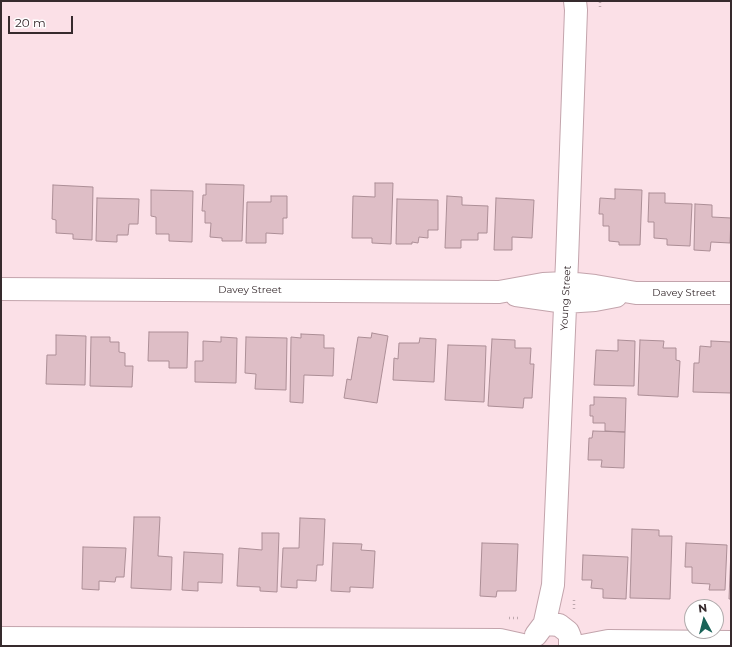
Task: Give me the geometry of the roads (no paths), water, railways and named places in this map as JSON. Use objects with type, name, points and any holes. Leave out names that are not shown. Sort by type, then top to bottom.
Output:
[{"type":"street","name":"Young Street","points":[[550,635],[557,606],[553,585],[566,292],[576,4]]},
{"type":"street","name":"Davey Street","points":[[1,289],[499,292],[542,299],[566,292],[595,300],[636,293],[731,294]]},
{"type":"street","points":[[1,638],[203,643],[500,640],[550,635],[608,641],[731,642]]}]
